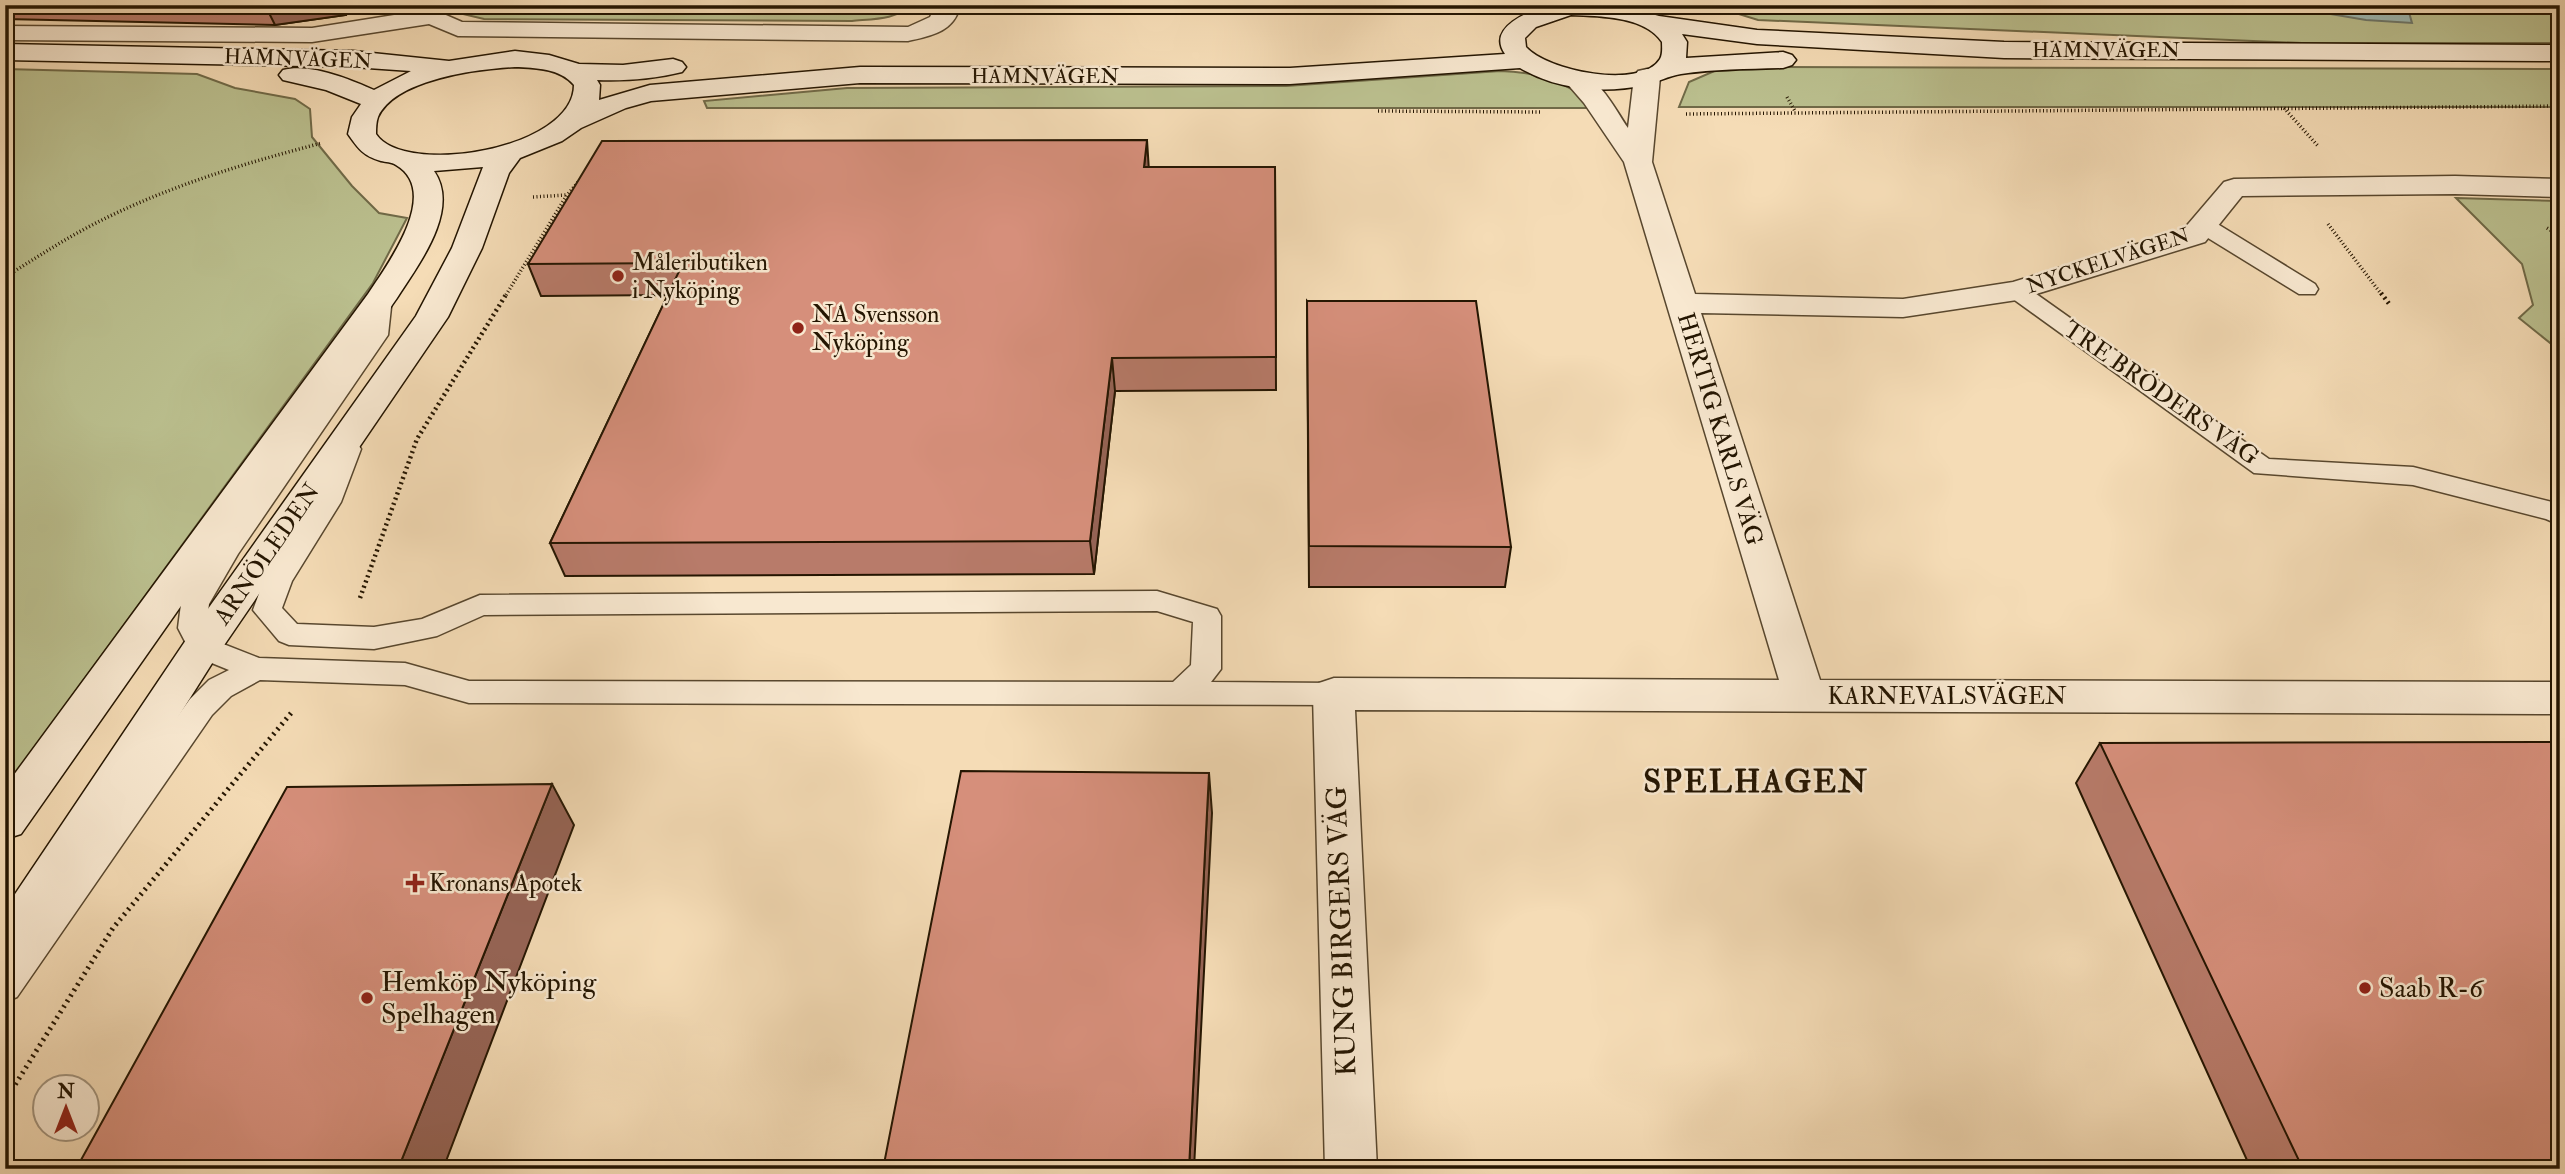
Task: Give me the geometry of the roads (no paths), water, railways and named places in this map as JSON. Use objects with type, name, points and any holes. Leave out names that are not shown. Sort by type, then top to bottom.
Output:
[{"type":"main road","points":[[5,33],[312,35],[431,10],[458,29],[908,34],[936,26],[948,12],[948,5]]},
{"type":"main road","points":[[1525,60],[1513,43],[1514,34],[1521,24],[1551,8]]},
{"type":"main road","name":"HAMNVÄGEN","points":[[1551,8],[1592,8],[1636,14],[1694,31],[1757,37],[2004,50],[2560,53]]},
{"type":"main road","name":"HERTIG KARLS VÄG","points":[[1636,14],[1670,35],[1676,46],[1674,58],[1655,73],[1638,162]]},
{"type":"main road","points":[[1328,50],[1409,49],[1514,34]]},
{"type":"main road","name":"HAMNVÄGEN","points":[[5,52],[353,59],[452,67],[515,59],[543,61],[578,72],[623,73],[841,54],[1003,51]]},
{"type":"main road","name":"HAMNVÄGEN","points":[[145,53],[328,81],[377,102],[365,118],[362,134],[372,148],[408,161],[435,164],[463,162],[511,152],[617,102],[650,93],[860,75],[1290,76],[1525,60],[1539,69],[1577,80],[1602,82],[1705,63],[1769,60],[2560,62]]},
{"type":"main road","points":[[377,102],[405,84],[452,67]]},
{"type":"main road","points":[[571,122],[584,106],[588,91],[578,72]]},
{"type":"main road","name":"HERTIG KARLS VÄG","points":[[1577,80],[1594,98],[1638,162],[1804,695]]},
{"type":"main road","name":"ARNÖLEDEN","points":[[5,948],[202,648],[432,317],[467,248],[495,171],[511,152]]},
{"type":"main road","points":[[5,821],[381,298],[418,241],[427,204],[425,179],[408,161]]},
{"type":"main road","name":"NYCKELVÄGEN","points":[[1680,303],[1903,308],[2017,290],[2194,236],[2234,188],[2455,185],[2560,188]]},
{"type":"main road","name":"KARNEVALSVÄGEN","points":[[1334,694],[2560,698]]},
{"type":"main road","name":"KUNG BIRGERS VÄG","points":[[1334,694],[1350,1169]]},
{"type":"lane","points":[[2203,225],[2307,289]]},
{"type":"lane","name":"TRE BRÖDERS VÄG","points":[[2017,290],[2263,467],[2413,477],[2555,512],[2560,516]]},
{"type":"lane","points":[[381,298],[376,335],[227,549],[195,604],[192,628],[202,648],[256,668],[405,674],[469,692],[1334,694]]},
{"type":"lane","points":[[361,417],[327,502],[278,580],[267,610],[289,634],[373,638],[427,629],[480,605],[1157,601],[1208,616],[1206,669],[1180,693]]},
{"type":"lane","points":[[5,986],[201,707],[219,688],[256,668]]},
{"type":"water","points":[[2211,5],[2407,5],[2412,23],[2366,20],[2307,10]]},
{"type":"place","name":"Måleributiken i Nyköping","points":[[618,276]]},
{"type":"place","name":"NA Svensson Nyköping","points":[[798,328]]},
{"type":"place","name":"Kronans Apotek","points":[[415,883]]},
{"type":"place","name":"Saab R-6","points":[[2365,988]]},
{"type":"place","name":"Hemköp Nyköping Spelhagen","points":[[367,998]]},
{"type":"district","name":"SPELHAGEN","points":[[1756,782]]}]
